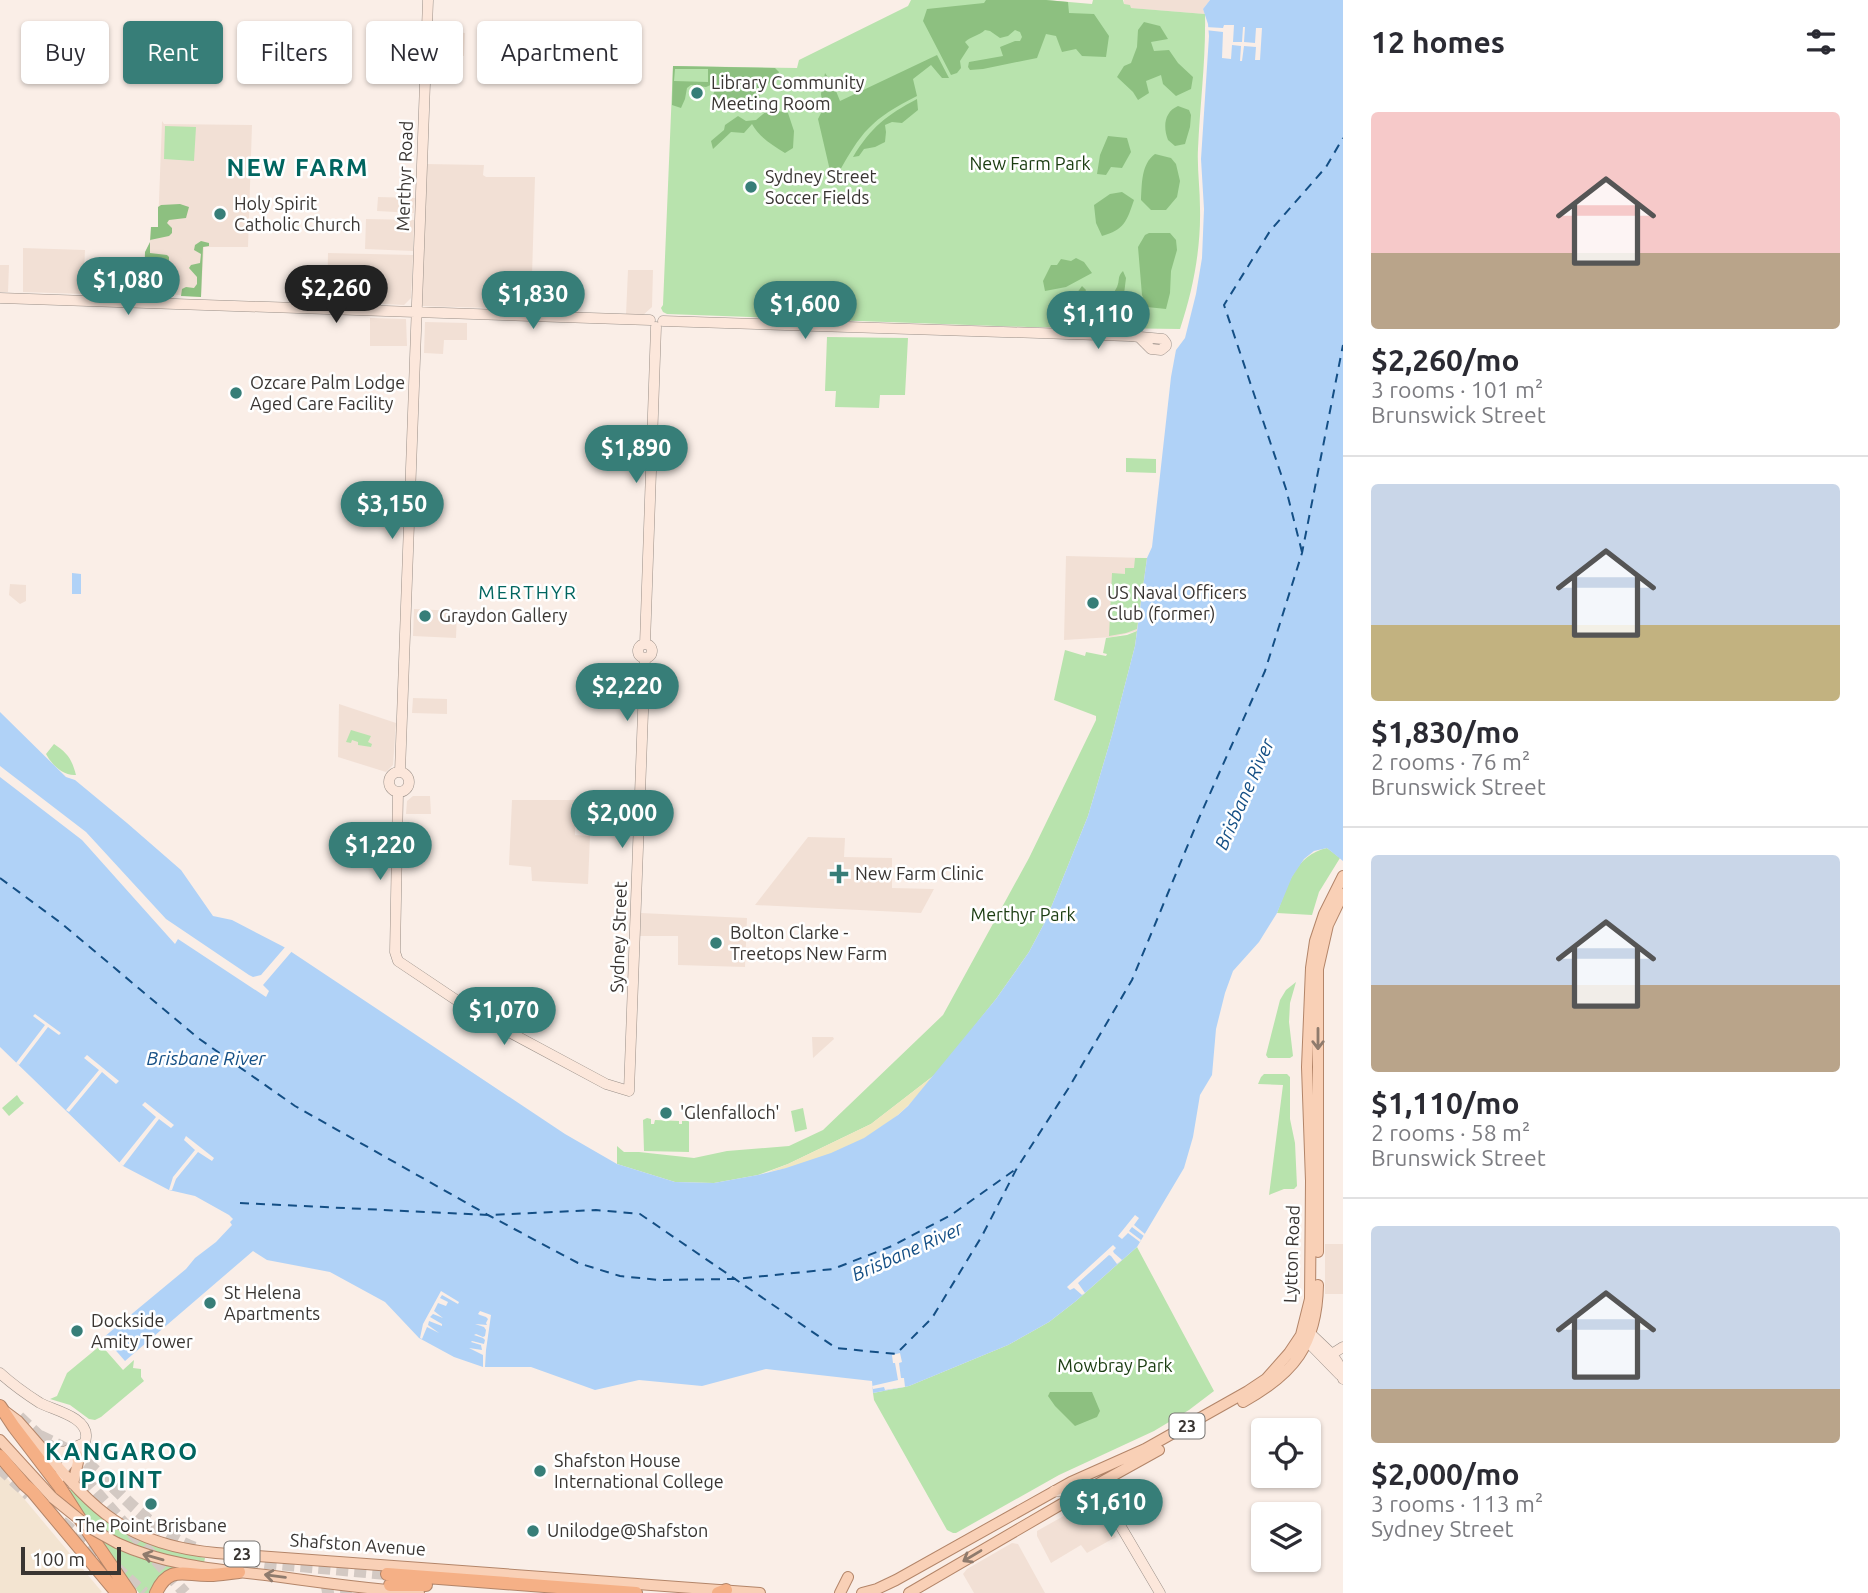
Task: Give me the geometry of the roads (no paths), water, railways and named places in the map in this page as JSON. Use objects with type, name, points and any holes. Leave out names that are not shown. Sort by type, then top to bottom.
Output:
[{"type":"highway","points":[[3,1409],[56,1492],[89,1533],[130,1593]]},
{"type":"highway","points":[[0,1450],[32,1491]]},
{"type":"highway","points":[[0,1456],[117,1593]]},
{"type":"highway","points":[[156,1593],[162,1581],[176,1573],[210,1575],[239,1572]]},
{"type":"highway","points":[[535,1593],[422,1585],[389,1579],[636,1593]]},
{"type":"main road","name":"Lytton Road","points":[[862,1593],[896,1580],[1054,1491],[1145,1449],[1256,1386],[1306,1337],[1311,1285],[1307,1067],[1311,968],[1318,929],[1343,876]]},
{"type":"main road","name":"Lytton Road","points":[[909,1593],[1270,1386],[1288,1370],[1306,1337],[1318,1302],[1318,969],[1328,925],[1343,894]]},
{"type":"main road","name":"Shafston Avenue","points":[[3,1409],[18,1421],[91,1503],[124,1527],[160,1543],[193,1550],[760,1593]]},
{"type":"main road","name":"23","points":[[0,1440],[90,1528],[117,1543],[162,1560],[342,1586],[419,1593]]},
{"type":"main road","points":[[73,1484],[77,1455]]},
{"type":"main road","points":[[840,1593],[848,1577]]},
{"type":"street","name":"Merthyr Road","points":[[398,961],[394,952],[398,793],[407,789],[409,783],[406,775],[400,772],[428,0]]},
{"type":"street","points":[[0,298],[1140,338]]},
{"type":"street","name":"Sydney Street","points":[[398,961],[483,1018],[606,1084],[629,1091],[645,658],[639,655],[638,651],[639,647],[645,644],[656,322]]},
{"type":"street","points":[[1306,1337],[1332,1354],[1342,1377]]},
{"type":"street","points":[[1306,1337],[1342,1377]]},
{"type":"street","points":[[1332,1354],[1343,1347]]},
{"type":"street","points":[[0,1374],[42,1403],[76,1419],[86,1433],[81,1451],[62,1471],[56,1492]]},
{"type":"street","points":[[45,1450],[64,1452],[84,1443]]},
{"type":"street","points":[[1054,1491],[1065,1493],[1077,1488],[1089,1488],[1099,1494],[1160,1593]]},
{"type":"water","name":"Brisbane River","points":[[1210,0],[1343,0],[1343,861],[1327,848],[1314,851],[1304,859],[1259,942],[1233,971],[1216,1029],[1212,1075],[1200,1095],[1193,1137],[1184,1168],[1137,1247],[1049,1322],[1008,1345],[909,1386],[873,1393],[872,1381],[766,1369],[702,1386],[639,1380],[595,1390],[531,1367],[483,1367],[454,1357],[419,1338],[385,1302],[330,1272],[267,1260],[253,1251],[125,1361],[104,1337],[216,1242],[232,1225],[230,1222],[233,1219],[195,1196],[169,1190],[123,1166],[0,1047],[0,712],[66,777],[75,780],[181,870],[213,916],[232,920],[284,947],[565,1134],[617,1164],[675,1182],[714,1183],[786,1168],[831,1153],[864,1138],[908,1106],[996,999],[1029,952],[1046,920],[1088,816],[1135,646],[1147,558],[1152,547],[1171,377],[1176,350],[1185,338],[1202,258],[1204,209],[1201,159],[1209,36],[1203,9]]},
{"type":"water","points":[[72,573],[81,574],[81,594],[72,594]]},
{"type":"tunnel","points":[[19,1417],[83,1477],[185,1593]]},
{"type":"tunnel","points":[[40,1436],[83,1460],[150,1521],[181,1542],[198,1549]]},
{"type":"tunnel","points":[[0,1468],[29,1495]]},
{"type":"tunnel","points":[[62,1522],[102,1555]]},
{"type":"tunnel","points":[[229,1558],[387,1574]]},
{"type":"tunnel","points":[[115,1567],[144,1593]]},
{"type":"tunnel","points":[[322,1593],[351,1588]]},
{"type":"place","name":"Library Community Meeting Room","points":[[697,93]]},
{"type":"place","name":"Sydney Street Soccer Fields","points":[[751,187]]},
{"type":"place","name":"Holy Spirit Catholic Church","points":[[220,214]]},
{"type":"place","name":"Ozcare Palm Lodge Aged Care Facility","points":[[236,393]]},
{"type":"place","name":"US Naval Officers Club (former)","points":[[1093,603]]},
{"type":"place","name":"Graydon Gallery","points":[[425,616]]},
{"type":"place","name":"New Farm Clinic","points":[[839,874]]},
{"type":"place","name":"Bolton Clarke - Treetops New Farm","points":[[716,943]]},
{"type":"place","name":"'Glenfalloch'","points":[[666,1113]]},
{"type":"place","name":"St Helena Apartments","points":[[210,1303]]},
{"type":"place","name":"Dockside Amity Tower","points":[[77,1331]]},
{"type":"place","name":"Shafston House International College","points":[[540,1471]]},
{"type":"place","name":"The Point Brisbane","points":[[151,1504]]},
{"type":"place","name":"Unilodge@Shafston","points":[[533,1531]]},
{"type":"district","name":"NEW FARM","points":[[298,168]]},
{"type":"district","name":"MERTHYR","points":[[528,592]]},
{"type":"district","name":"KANGAROO POINT","points":[[122,1466]]},
{"type":"park label","name":"New Farm Park","points":[[1030,164]]},
{"type":"park label","name":"Merthyr Park","points":[[1023,915]]},
{"type":"park label","name":"Mowbray Park","points":[[1115,1366]]}]
